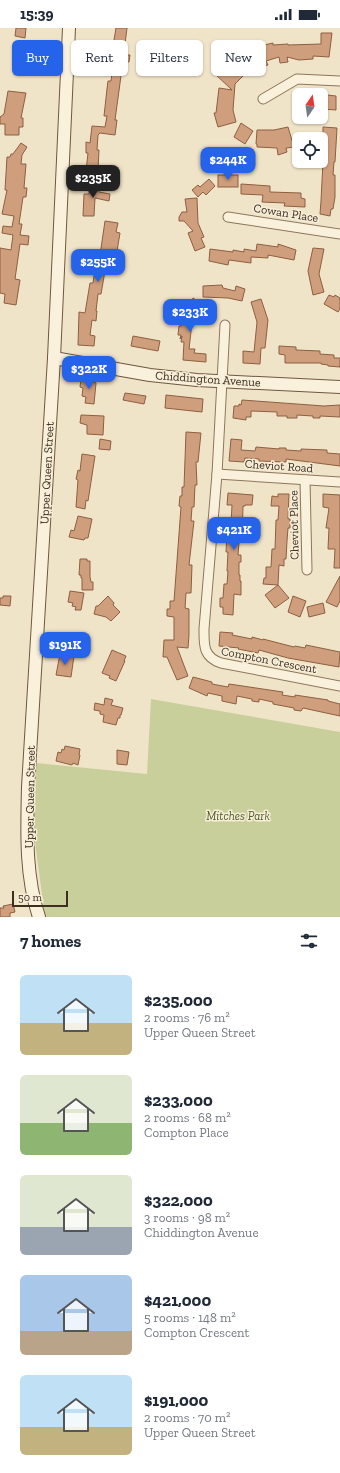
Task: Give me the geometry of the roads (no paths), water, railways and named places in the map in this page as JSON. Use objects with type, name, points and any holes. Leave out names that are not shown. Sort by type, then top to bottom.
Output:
[{"type":"street","name":"Upper Queen Street","points":[[39,917],[29,872],[27,832],[28,786],[54,358],[69,28]]},
{"type":"street","points":[[263,99],[297,79],[340,81]]},
{"type":"street","name":"Cowan Place","points":[[228,217],[340,234]]},
{"type":"street","name":"Compton Crescent","points":[[225,325],[217,474],[204,629],[204,645],[207,654],[214,661],[340,686]]},
{"type":"street","name":"Chiddington Avenue","points":[[54,358],[150,375],[197,380],[222,380],[340,387]]},
{"type":"street","name":"Cheviot Road","points":[[217,474],[340,482]]},
{"type":"street","name":"Cheviot Place","points":[[305,480],[307,570]]},
{"type":"park label","name":"Mitches Park","points":[[238,816]]}]
